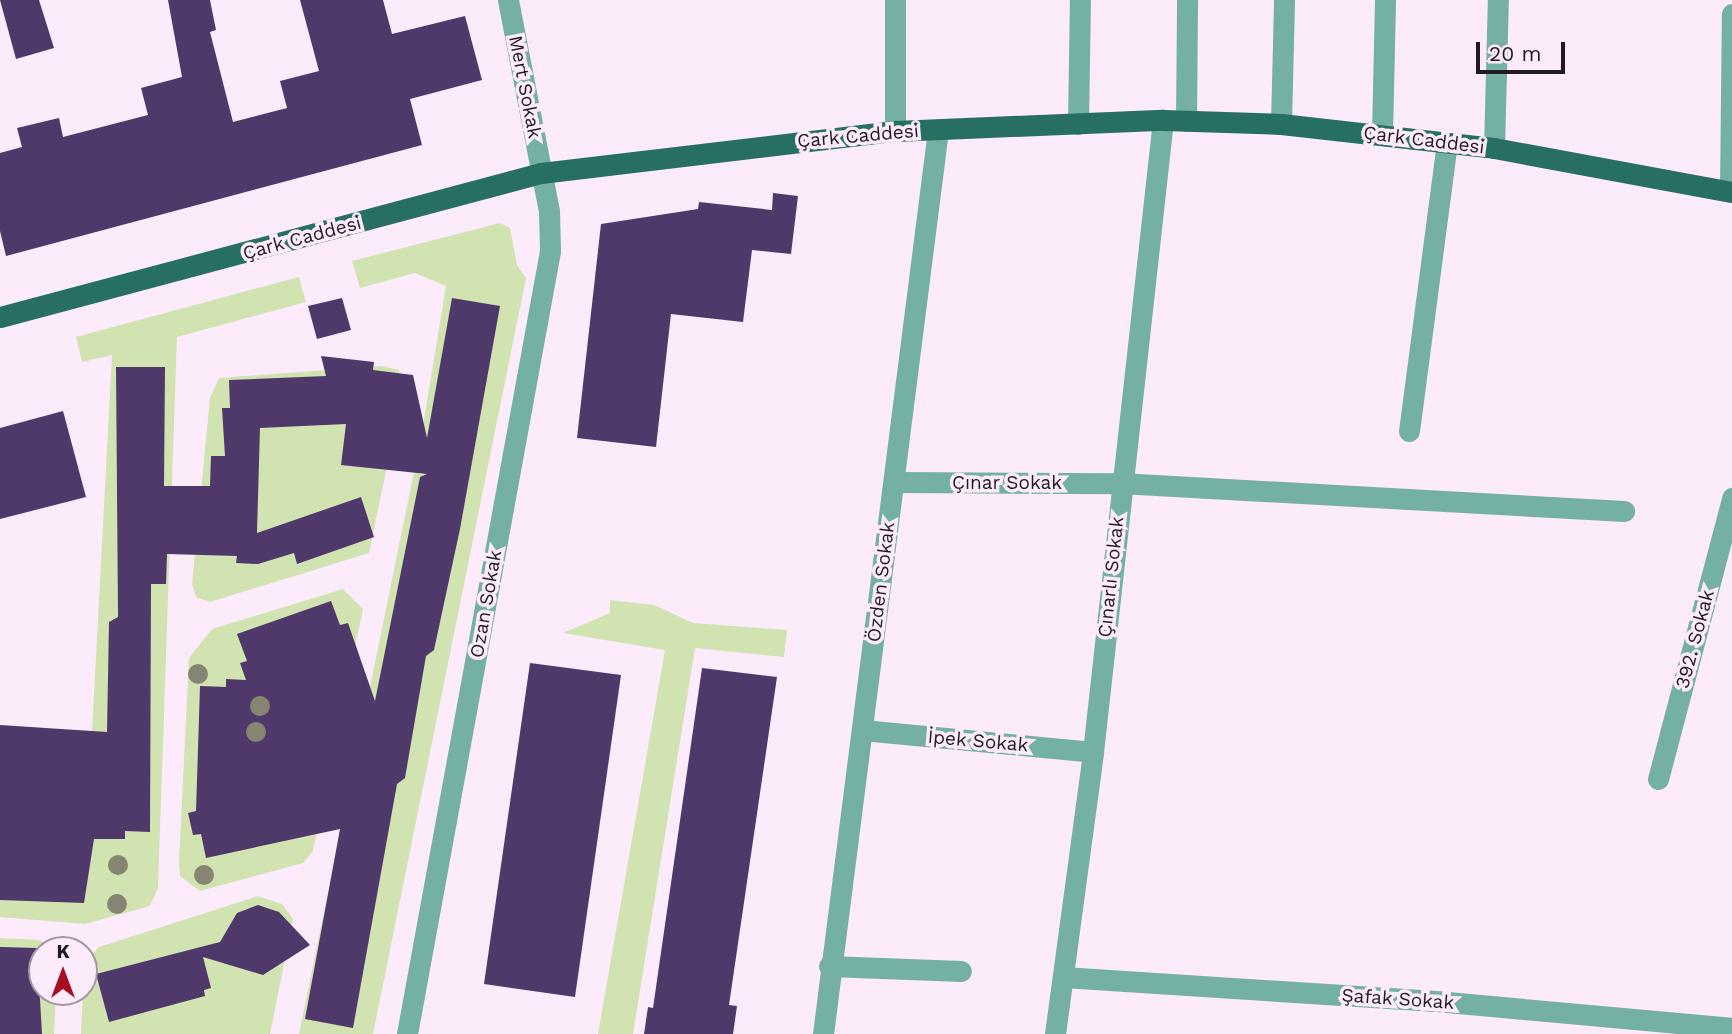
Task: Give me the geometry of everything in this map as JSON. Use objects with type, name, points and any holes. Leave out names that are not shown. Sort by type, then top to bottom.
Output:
[{"type":"main road","name":"Çark Caddesi","points":[[0,317],[541,173],[895,131],[1163,120],[1281,124],[1494,148],[1731,192]]},
{"type":"street","name":"Mert Sokak","points":[[508,0],[541,173]]},
{"type":"street","points":[[895,0],[895,131]]},
{"type":"street","points":[[1078,124],[1080,0]]},
{"type":"street","points":[[1186,121],[1187,0]]},
{"type":"street","points":[[1281,124],[1284,0]]},
{"type":"street","points":[[1382,134],[1385,0]]},
{"type":"street","points":[[1494,148],[1498,0]]},
{"type":"street","points":[[1731,192],[1732,14]]},
{"type":"street","name":"Çınarlı Sokak","points":[[1055,1034],[1093,752],[1120,483],[1163,120]]},
{"type":"street","name":"Özden Sokak","points":[[822,1034],[938,130]]},
{"type":"street","points":[[1409,431],[1447,143]]},
{"type":"street","name":"Ozan Sokak","points":[[407,1034],[550,251],[541,173]]},
{"type":"street","name":"Çınar Sokak","points":[[894,482],[1120,483],[1624,510]]},
{"type":"street","name":"392. Sokak","points":[[1658,779],[1731,508]]},
{"type":"street","name":"İpek Sokak","points":[[862,730],[1093,752]]},
{"type":"street","points":[[829,966],[961,971]]},
{"type":"street","name":"Şafak Sokak","points":[[1063,977],[1644,1027],[1732,1028]]},
{"type":"green space","points":[[500,223],[510,228],[517,265],[526,278],[373,1034],[299,1034],[421,438],[446,286],[415,273],[360,288],[352,261]]},
{"type":"green space","points":[[299,277],[306,302],[177,337],[158,888],[150,906],[85,924],[0,917],[0,820],[87,826],[112,355],[82,362],[76,337]]},
{"type":"green space","points":[[381,366],[399,370],[402,395],[369,553],[210,602],[196,597],[192,584],[210,398],[219,378]]},
{"type":"green space","points":[[343,589],[363,609],[313,851],[303,863],[200,891],[180,876],[179,862],[189,658],[212,629]]},
{"type":"green space","points":[[610,600],[654,605],[693,623],[787,630],[784,657],[695,648],[633,1034],[598,1034],[665,650],[563,633],[610,613]]},
{"type":"green space","points":[[258,896],[282,904],[293,919],[270,1034],[81,1034],[82,1006],[98,1006],[99,947]]},
{"type":"green space","points":[[0,938],[28,939],[28,1006],[55,1006],[54,1034],[0,1034]]},
{"type":"building","points":[[0,0],[39,0],[54,48],[16,59]]},
{"type":"building","points":[[168,0],[210,0],[216,30],[210,32],[233,122],[287,108],[280,81],[319,71],[300,0],[383,0],[392,34],[465,16],[482,80],[410,99],[422,145],[6,256],[0,231],[0,153],[22,147],[17,128],[59,118],[63,137],[148,115],[141,88],[182,77]]},
{"type":"building","points":[[773,193],[798,196],[791,254],[752,250],[743,322],[671,314],[656,447],[577,438],[601,224],[698,209],[699,202],[772,210]]},
{"type":"building","points":[[342,298],[351,330],[317,339],[308,306]]},
{"type":"building","points":[[452,298],[500,306],[460,529],[434,650],[426,656],[405,778],[397,784],[353,1028],[305,1019],[340,829],[206,858],[201,834],[193,835],[188,813],[196,811],[200,686],[226,687],[226,679],[246,680],[240,663],[247,661],[237,634],[331,601],[340,625],[348,623],[375,701],[420,477],[427,474],[341,465],[346,424],[260,428],[257,533],[361,497],[374,537],[297,564],[294,553],[258,564],[236,563],[237,556],[167,554],[166,584],[151,584],[150,832],[125,831],[125,839],[94,839],[84,903],[0,900],[0,725],[107,732],[109,622],[118,617],[116,367],[165,367],[164,486],[210,486],[211,456],[225,456],[222,408],[230,408],[229,380],[326,376],[321,356],[374,362],[373,370],[413,375],[427,438]]},
{"type":"building","points":[[63,411],[86,497],[0,519],[0,428]]},
{"type":"building","points":[[530,663],[621,675],[575,997],[484,984]]},
{"type":"building","points":[[702,668],[777,677],[729,1005],[737,1006],[733,1034],[644,1034],[648,1007],[653,1008]]},
{"type":"building","points":[[258,905],[279,912],[310,945],[263,975],[203,957],[211,988],[204,990],[205,996],[109,1022],[98,973],[220,942],[237,913]]},
{"type":"building","points":[[0,947],[28,948],[28,1006],[40,1006],[42,1034],[0,1034]]}]
